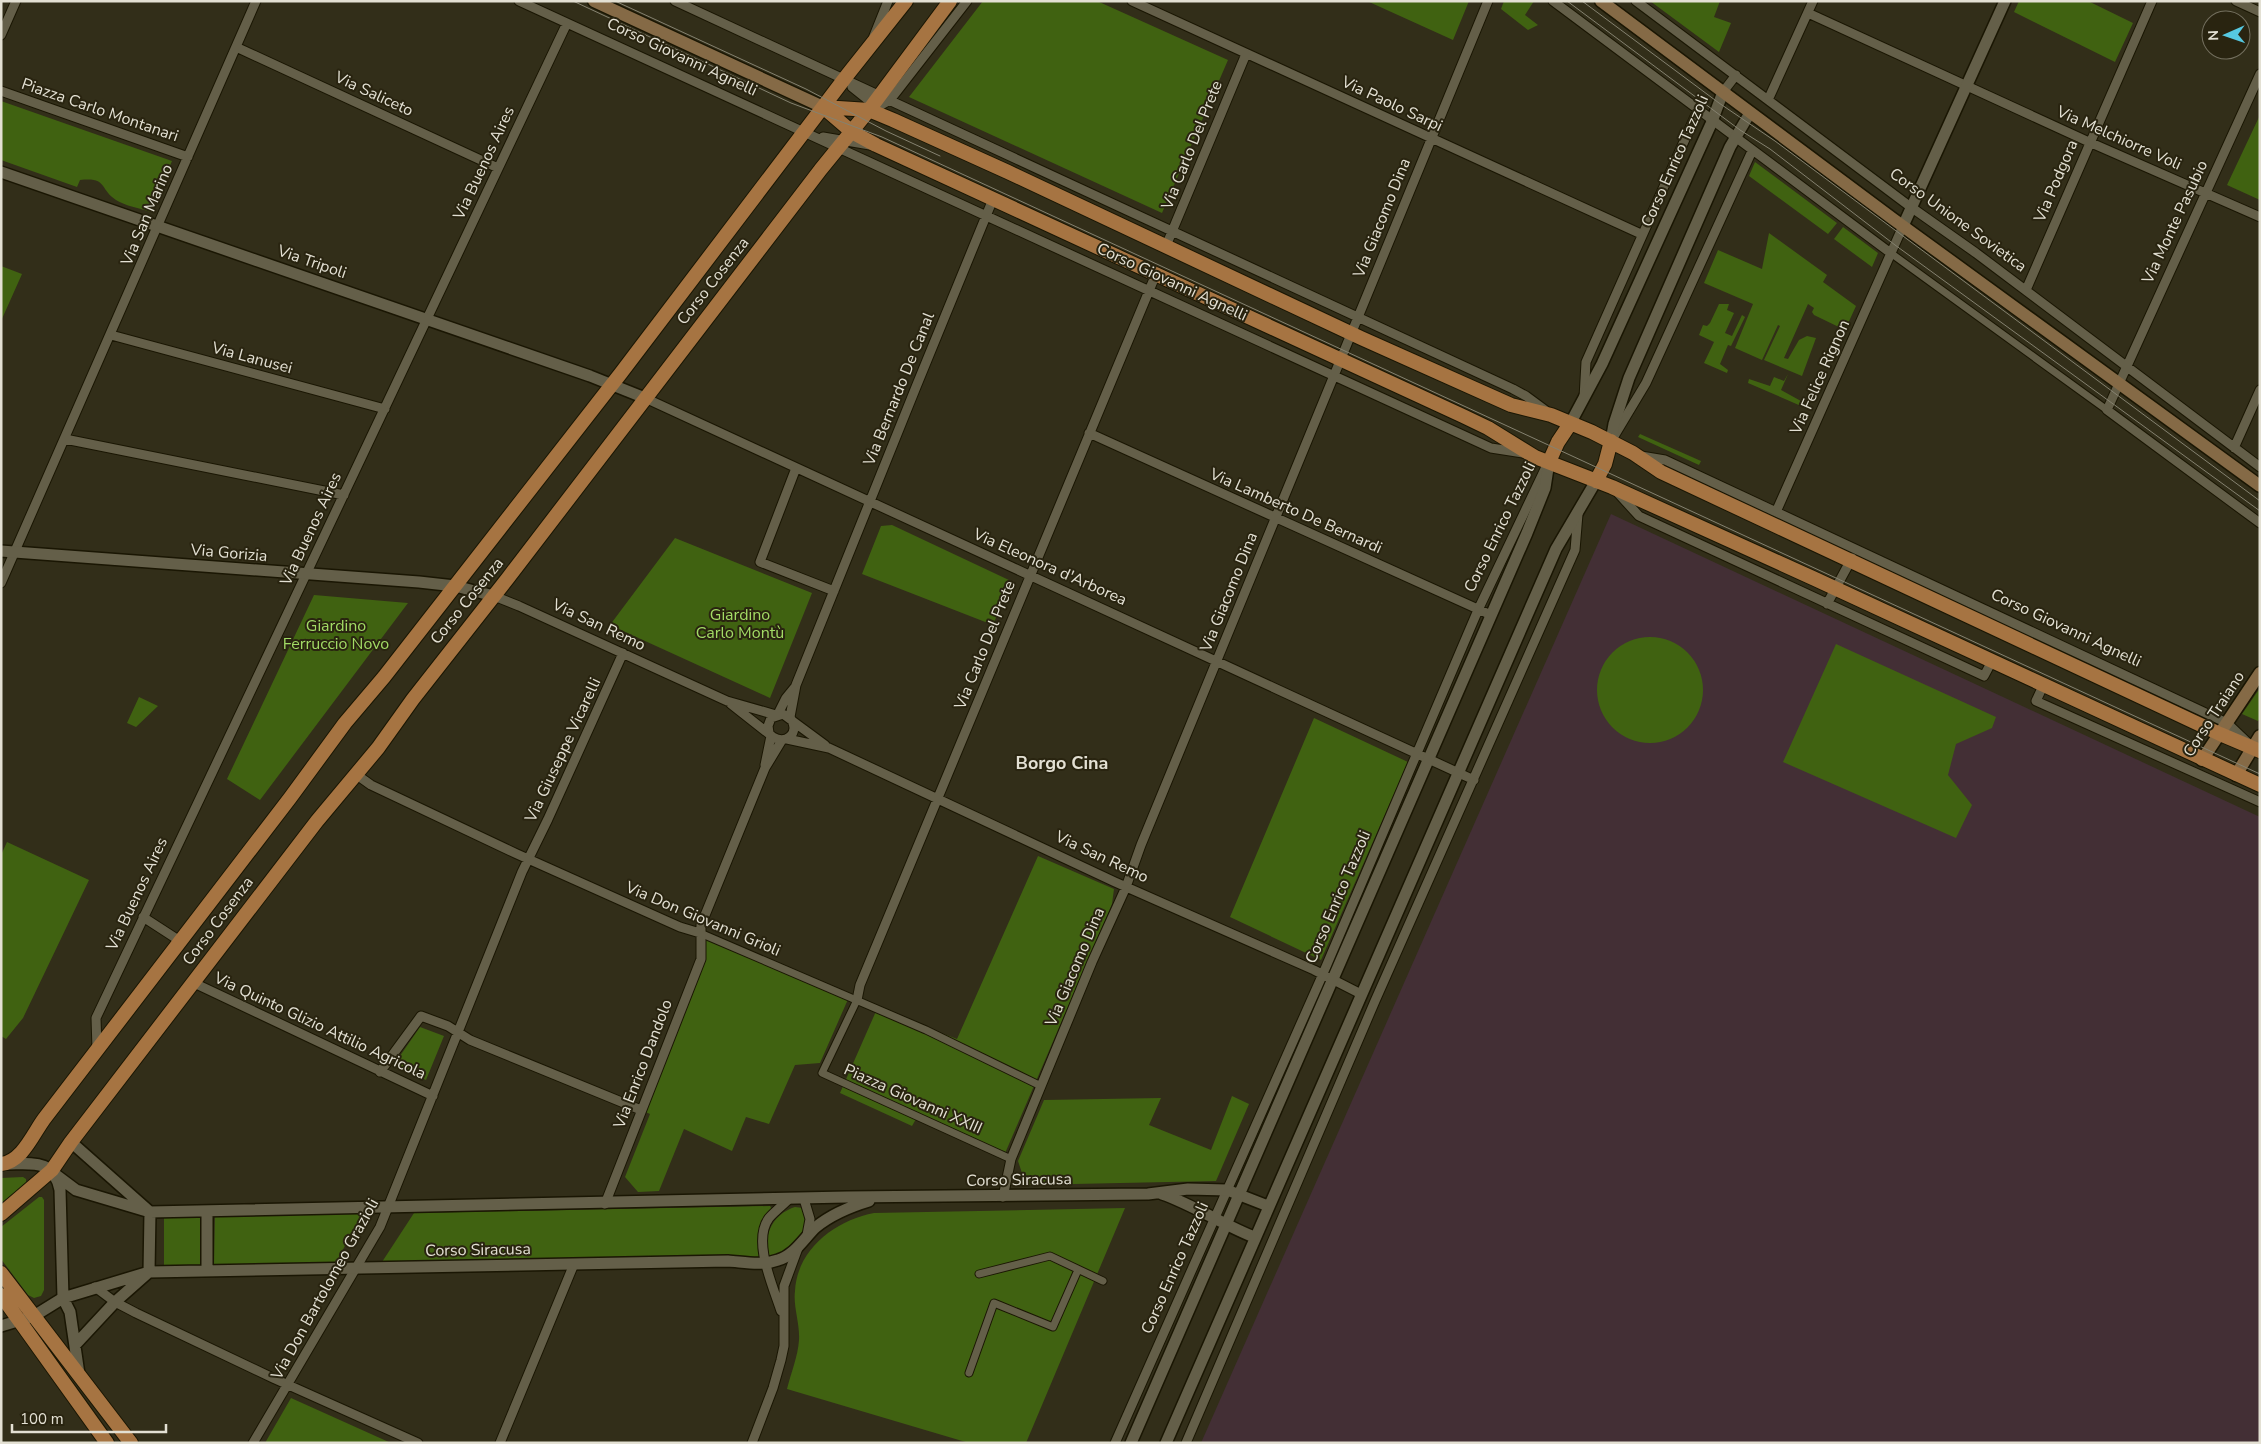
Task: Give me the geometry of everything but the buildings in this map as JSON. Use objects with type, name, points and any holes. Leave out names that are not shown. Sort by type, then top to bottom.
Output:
[{"type":"main road","name":"Corso Giovanni Agnelli","points":[[594,1],[823,107],[878,104],[893,120],[1012,165],[1166,246],[1351,334],[1511,405],[1551,415],[1610,441],[1636,455],[1661,472],[1853,555],[2258,745]]},
{"type":"main road","name":"Corso Cosenza","points":[[3,1164],[11,1162],[20,1154],[44,1119],[290,798],[345,723],[455,586],[612,384],[844,79],[906,1]]},
{"type":"main road","name":"Corso Cosenza","points":[[1,1214],[54,1173],[71,1142],[318,821],[357,775],[429,678],[821,169],[878,104],[950,1]]},
{"type":"main road","points":[[1601,1],[1903,226],[2260,486]]},
{"type":"main road","name":"Corso Giovanni Agnelli","points":[[823,107],[845,141],[876,145],[1488,428],[1529,454],[1615,489],[1835,588],[2043,686],[2143,729],[2199,766],[2232,781],[2260,785]]},
{"type":"main road","points":[[1549,462],[1558,442],[1570,424]]},
{"type":"main road","points":[[1596,481],[1605,464],[1610,441]]},
{"type":"main road","name":"Corso Traiano","points":[[2199,766],[2260,673]]},
{"type":"main road","points":[[2232,781],[2258,745]]},
{"type":"main road","points":[[1,1273],[131,1443]]},
{"type":"main road","points":[[1,1295],[107,1443]]},
{"type":"street","points":[[1,35],[16,1]]},
{"type":"street","name":"Via San Marino","points":[[1,583],[256,1]]},
{"type":"street","name":"Corso Giovanni Agnelli","points":[[519,1],[804,133],[845,141],[986,216],[1491,448],[1529,454]]},
{"type":"street","name":"Corso Giovanni Agnelli","points":[[676,1],[844,79],[878,104],[1012,165],[1172,232],[1358,317],[1526,396],[1551,415]]},
{"type":"street","name":"Corso Cosenza","points":[[871,44],[888,1]]},
{"type":"street","name":"Corso Cosenza","points":[[878,104],[967,1]]},
{"type":"street","name":"Via Paolo Sarpi","points":[[1132,1],[1641,234]]},
{"type":"street","name":"Via Giacomo Dina","points":[[1003,1197],[1011,1159],[1126,887],[1135,859],[1488,1]]},
{"type":"street","points":[[1553,1],[1752,151],[2260,523]]},
{"type":"street","name":"Corso Unione Sovietica","points":[[1636,1],[1912,208],[2026,290],[2260,467]]},
{"type":"street","points":[[1768,100],[1813,1]]},
{"type":"street","points":[[1892,254],[2005,1]]},
{"type":"street","name":"Via Podgora","points":[[2026,290],[2152,1]]},
{"type":"street","points":[[2236,1],[2260,12]]},
{"type":"street","name":"Via Melchiorre Voli","points":[[1808,13],[2090,142],[2260,217]]},
{"type":"street","name":"Via Buenos Aires","points":[[97,1050],[96,1018],[567,23]]},
{"type":"street","name":"Via Saliceto","points":[[236,46],[498,168]]},
{"type":"street","name":"Via Carlo Del Prete","points":[[1166,246],[1246,54]]},
{"type":"street","name":"Via Monte Pasubio","points":[[2119,384],[2204,192],[2260,74]]},
{"type":"street","name":"Corso Enrico Tazzoli","points":[[1570,424],[1602,364],[1712,121],[1723,92],[1736,75]]},
{"type":"street","name":"Piazza Carlo Montanari","points":[[1,91],[188,157]]},
{"type":"street","name":"Corso Enrico Tazzoli","points":[[1584,398],[1586,362],[1641,234],[1698,110]]},
{"type":"street","points":[[1610,441],[1629,378],[1735,138],[1750,113]]},
{"type":"street","points":[[1610,441],[1646,383],[1752,151]]},
{"type":"street","name":"Via Tripoli","points":[[1,172],[612,384]]},
{"type":"street","name":"Via Bernardo De Canal","points":[[791,718],[796,685],[993,199]]},
{"type":"street","name":"Via Felice Rignon","points":[[1776,512],[1892,254]]},
{"type":"street","name":"Via Carlo Del Prete","points":[[858,1000],[860,985],[1156,274]]},
{"type":"street","name":"Via Lanusei","points":[[111,335],[385,409]]},
{"type":"street","name":"Via Eleonora d'Arborea","points":[[612,384],[1474,780]]},
{"type":"street","points":[[2106,410],[2119,384]]},
{"type":"street","points":[[2234,448],[2260,390]]},
{"type":"street","name":"Via Lamberto De Bernardi","points":[[1089,433],[1491,615]]},
{"type":"street","points":[[65,440],[344,495]]},
{"type":"street","name":"Corso Giovanni Agnelli","points":[[1636,455],[1664,460],[1776,512],[1853,555]]},
{"type":"street","name":"Corso Enrico Tazzoli","points":[[1423,757],[1478,610],[1549,462]]},
{"type":"street","name":"Corso Enrico Tazzoli","points":[[1131,1443],[1226,1225],[1327,978],[1423,757],[1491,615],[1545,488],[1549,462]]},
{"type":"street","points":[[796,468],[760,562],[834,591]]},
{"type":"street","points":[[1166,1443],[1254,1237],[1556,549],[1596,481]]},
{"type":"street","name":"Corso Giovanni Agnelli","points":[[1615,489],[1639,516],[1984,676],[1992,661]]},
{"type":"street","points":[[1186,1443],[1284,1213],[1575,550],[1578,513]]},
{"type":"street","name":"Via Gorizia","points":[[1,551],[455,586]]},
{"type":"street","points":[[1827,604],[1853,555]]},
{"type":"street","name":"Via San Remo","points":[[455,586],[494,596],[519,606],[727,701],[777,714]]},
{"type":"street","name":"Via Giuseppe Vicarelli","points":[[528,859],[623,653]]},
{"type":"street","name":"Via Bernardo De Canal","points":[[777,714],[796,685]]},
{"type":"street","name":"Corso Giovanni Agnelli","points":[[2043,686],[2036,701],[2199,766]]},
{"type":"street","name":"Via San Remo","points":[[727,701],[770,734]]},
{"type":"street","points":[[700,934],[765,768],[784,740],[794,730],[791,718],[777,714],[769,722],[770,734],[765,768]]},
{"type":"street","name":"Via San Remo","points":[[791,718],[829,748],[1126,887],[1314,970],[1361,994]]},
{"type":"street","points":[[770,734],[784,740]]},
{"type":"street","name":"Via San Remo","points":[[784,740],[829,748]]},
{"type":"street","name":"Via Don Giovanni Grioli","points":[[357,775],[371,785],[528,859],[680,928],[700,934],[858,1000],[928,1031],[1041,1086]]},
{"type":"street","name":"Corso Giovanni Agnelli","points":[[2232,781],[2260,802]]},
{"type":"street","name":"Via Don Bartolomeo Grazioli","points":[[253,1443],[380,1227],[528,859]]},
{"type":"street","name":"Corso Cosenza","points":[[143,918],[180,941]]},
{"type":"street","name":"Via Enrico Dandolo","points":[[605,1204],[701,959],[700,934]]},
{"type":"street","name":"Corso Enrico Tazzoli","points":[[1114,1443],[1227,1190],[1327,978]]},
{"type":"street","name":"Via Quinto Glizio Attilio Agricola","points":[[194,983],[433,1096]]},
{"type":"street","name":"Piazza Giovanni XXIII","points":[[858,1000],[822,1073],[1011,1159]]},
{"type":"street","points":[[380,1072],[421,1016],[448,1026],[470,1040],[641,1110]]},
{"type":"street","points":[[71,1142],[150,1212],[149,1272],[115,1302],[75,1344]]},
{"type":"street","points":[[3,1164],[41,1164],[54,1173],[60,1190],[63,1298],[70,1312],[79,1374]]},
{"type":"street","name":"Corso Siracusa","points":[[54,1173],[76,1190],[150,1212],[789,1199],[1161,1194],[1188,1189],[1227,1190],[1284,1213]]},
{"type":"street","name":"Corso Siracusa","points":[[1161,1194],[1180,1200],[1215,1220],[1254,1237]]},
{"type":"street","points":[[783,1318],[762,1245],[765,1227],[769,1218],[789,1199]]},
{"type":"street","points":[[804,1199],[810,1219],[806,1238]]},
{"type":"street","name":"Corso Siracusa","points":[[1,1326],[20,1322],[34,1316],[63,1298],[149,1272],[728,1261],[766,1263],[781,1260],[798,1248],[806,1238],[830,1217],[845,1209],[877,1199]]},
{"type":"street","points":[[207,1211],[207,1271]]},
{"type":"street","points":[[752,1443],[773,1388],[781,1360],[784,1346],[784,1286],[798,1248]]},
{"type":"street","points":[[979,1274],[1050,1256],[1103,1281]]},
{"type":"street","points":[[500,1443],[574,1264]]},
{"type":"street","points":[[969,1373],[994,1303],[1053,1328],[1078,1270]]},
{"type":"street","points":[[95,1287],[115,1302],[288,1385],[418,1443]]},
{"type":"shaded area","points":[[1611,514],[2260,817],[2260,1443],[1201,1443]]},
{"type":"green space","points":[[983,1],[1097,1],[1228,60],[1162,213],[909,97]]},
{"type":"green space","points":[[1367,1],[1469,1],[1453,40]]},
{"type":"green space","points":[[1504,1],[1534,1],[1525,15],[1538,25],[1528,30],[1501,9]]},
{"type":"green space","points":[[1650,1],[1720,1],[1714,17],[1731,23],[1719,52]]},
{"type":"green space","points":[[2019,1],[2088,1],[2133,23],[2115,62],[2014,12]]},
{"type":"green space","points":[[1,101],[172,161],[150,212],[116,200],[95,180],[80,180],[77,187],[1,160]]},
{"type":"green space","points":[[2260,115],[2260,200],[2227,185]]},
{"type":"green space","points":[[1755,162],[1837,223],[1828,234],[1749,176]]},
{"type":"green space","points":[[1843,227],[1878,253],[1872,267],[1834,239]]},
{"type":"green space","points":[[1769,233],[1827,275],[1823,282],[1856,306],[1845,330],[1814,315],[1812,312],[1814,308],[1808,304],[1784,358],[1788,359],[1799,340],[1807,336],[1816,338],[1802,376],[1764,360],[1780,326],[1778,325],[1762,360],[1735,348],[1753,304],[1704,283],[1718,250],[1762,269]]},
{"type":"green space","points":[[1,266],[22,274],[1,321]]},
{"type":"green space","points":[[1719,304],[1729,304],[1727,310],[1734,313],[1725,333],[1732,336],[1742,315],[1745,317],[1731,346],[1728,345],[1720,364],[1728,370],[1727,373],[1704,363],[1714,342],[1699,335],[1703,325],[1707,326],[1710,323]]},
{"type":"green space","points":[[1788,374],[1781,390],[1810,406],[1808,409],[1748,383],[1749,379],[1770,386],[1774,377],[1784,381]]},
{"type":"green space","points":[[1640,434],[1701,461],[1699,465],[1638,437]]},
{"type":"green space","points":[[892,525],[1011,581],[993,625],[862,574],[881,526]]},
{"type":"green space","name":"Giardino Carlo Montù","points":[[675,538],[812,593],[770,698],[610,625]]},
{"type":"green space","name":"Giardino Ferruccio Novo","points":[[314,595],[408,603],[260,800],[227,779]]},
{"type":"green space","points":[[1650,637],[1670,641],[1687,653],[1699,670],[1703,690],[1699,710],[1687,727],[1670,739],[1650,743],[1630,739],[1613,727],[1601,710],[1597,690],[1601,670],[1613,653],[1630,641]]},
{"type":"green space","points":[[1836,644],[1996,717],[1992,728],[1956,744],[1948,775],[1972,805],[1956,838],[1783,762]]},
{"type":"green space","points":[[2260,688],[2260,718],[2258,721],[2242,714]]},
{"type":"green space","points":[[139,697],[158,706],[136,727],[127,723]]},
{"type":"green space","points":[[1314,718],[1408,762],[1321,960],[1230,917]]},
{"type":"green space","points":[[7,842],[89,880],[23,1018],[6,1039],[1,1036],[1,855]]},
{"type":"green space","points":[[1038,856],[1114,889],[1112,904],[1003,1158],[916,1119],[912,1126],[840,1093],[877,1009],[957,1039]]},
{"type":"green space","points":[[700,933],[849,997],[820,1063],[795,1065],[769,1124],[746,1117],[732,1151],[684,1129],[659,1191],[638,1192],[625,1177],[650,1114],[641,1110],[701,959]]},
{"type":"green space","points":[[420,1027],[444,1036],[426,1080],[393,1066]]},
{"type":"green space","points":[[1232,1096],[1249,1104],[1216,1181],[1026,1185],[1018,1161],[1044,1100],[1161,1098],[1149,1125],[1211,1150]]},
{"type":"green space","points":[[23,1177],[26,1179],[26,1184],[1,1203],[1,1178]]},
{"type":"green space","points":[[39,1197],[42,1197],[44,1200],[44,1290],[41,1296],[34,1298],[28,1295],[1,1259],[1,1227]]},
{"type":"green space","points":[[770,1206],[772,1209],[761,1257],[382,1262],[414,1213]]},
{"type":"green space","points":[[795,1207],[803,1208],[805,1226],[803,1234],[787,1250],[770,1257],[767,1241],[771,1226],[787,1210]]},
{"type":"green space","points":[[1125,1208],[1026,1443],[969,1443],[787,1389],[799,1340],[795,1297],[797,1276],[811,1250],[821,1239],[846,1222],[874,1213]]},
{"type":"green space","points":[[362,1213],[336,1263],[214,1265],[215,1216]]},
{"type":"green space","points":[[164,1216],[202,1216],[202,1265],[164,1265]]},
{"type":"green space","points":[[291,1398],[391,1443],[265,1443]]},
{"type":"tram line","points":[[573,1],[791,103],[882,137],[2260,774]]},
{"type":"tram line","points":[[615,1],[806,89],[886,131],[940,156]]},
{"type":"tram line","points":[[1567,1],[1740,130],[1770,149],[1895,245],[2260,511]]},
{"type":"tram line","points":[[1582,1],[1719,103],[1775,141],[2260,501]]},
{"type":"district","name":"Borgo Cina","points":[[1062,763]]}]
